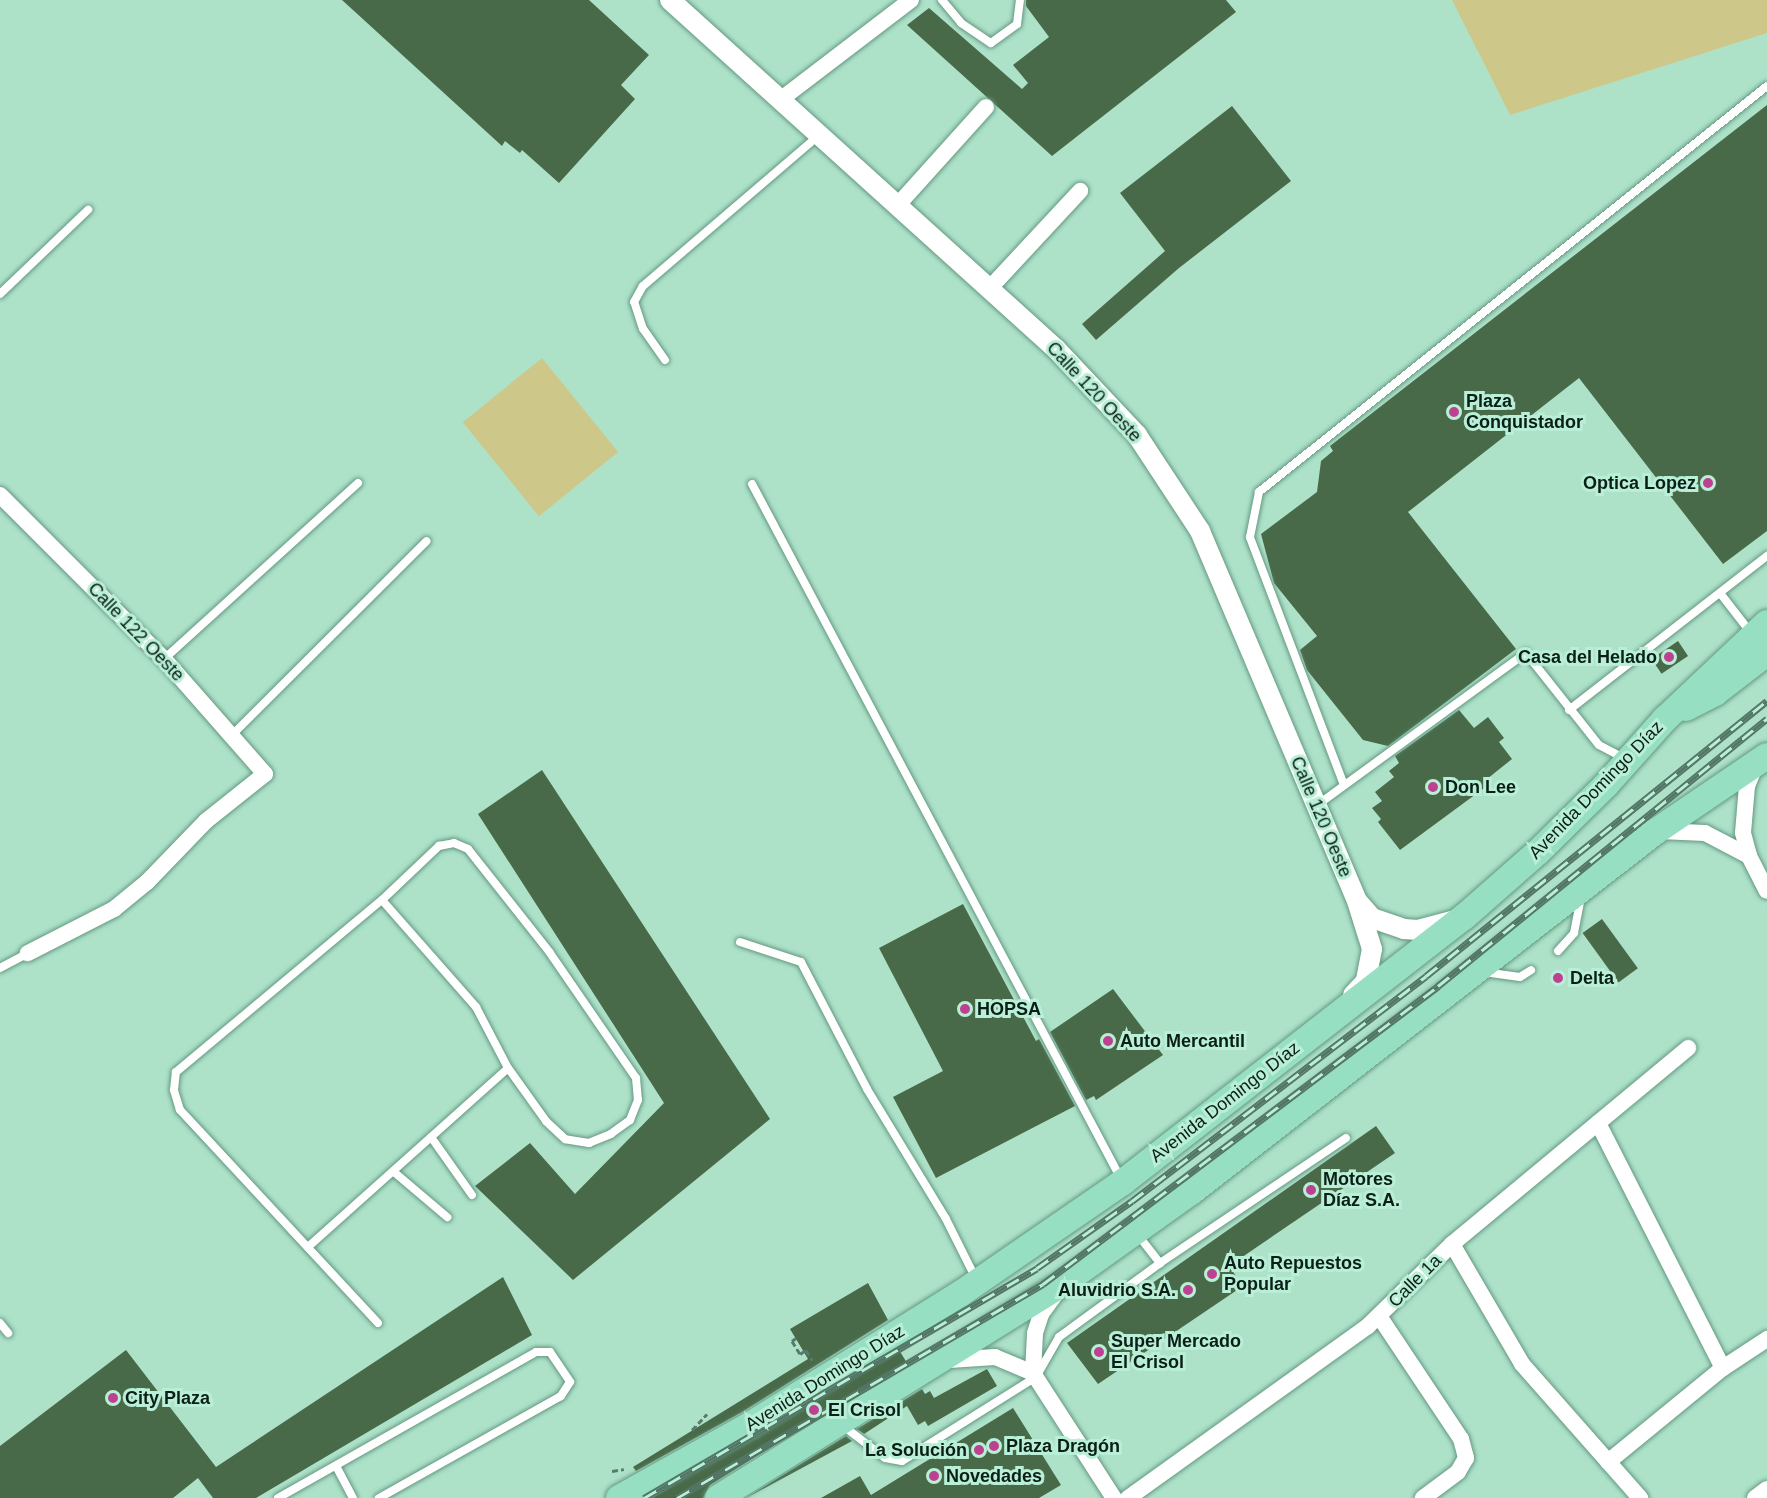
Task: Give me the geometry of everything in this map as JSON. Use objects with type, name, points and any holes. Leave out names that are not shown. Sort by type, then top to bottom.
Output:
[{"type":"main road","name":"Avenida Domingo Díaz","points":[[619,1498],[750,1425],[824,1379],[978,1282],[1123,1182],[1325,1024],[1390,978],[1464,917],[1538,852],[1628,761],[1665,719],[1762,637]]},
{"type":"main road","points":[[718,1498],[1066,1281],[1135,1232],[1655,831],[1763,757]]},
{"type":"street","name":"Calle 120 Oeste","points":[[670,0],[1056,349],[1137,435],[1200,531],[1315,807],[1357,901],[1372,949],[1371,967],[1366,981],[1325,1024]]},
{"type":"street","points":[[780,100],[911,0]]},
{"type":"street","points":[[897,206],[986,107]]},
{"type":"street","points":[[989,289],[1080,191]]},
{"type":"street","name":"Calle 122 Oeste","points":[[0,495],[164,659],[265,774],[206,822],[147,882],[114,909],[27,953]]},
{"type":"street","points":[[1763,757],[1743,809],[1749,856],[1767,891]]},
{"type":"street","points":[[1655,831],[1705,832],[1749,856]]},
{"type":"street","name":"Calle 120 Oeste","points":[[1357,901],[1372,918],[1404,929],[1431,928],[1464,917]]},
{"type":"street","name":"Calle 1a","points":[[1128,1498],[1379,1317],[1452,1244],[1688,1048]]},
{"type":"street","points":[[1598,1123],[1724,1368]]},
{"type":"street","points":[[1452,1244],[1522,1365],[1640,1498]]},
{"type":"street","points":[[1066,1281],[1041,1314],[1035,1333],[1035,1375],[1114,1498]]},
{"type":"street","points":[[1379,1317],[1461,1439],[1466,1458],[1458,1472],[1423,1498]]},
{"type":"street","points":[[1608,1462],[1724,1368],[1767,1339]]},
{"type":"street","points":[[934,1365],[975,1355],[995,1357],[1035,1375]]},
{"type":"street","points":[[1755,1498],[1767,1489]]},
{"type":"lane","points":[[942,0],[961,23],[991,43],[1017,24],[1020,0]]},
{"type":"lane","points":[[1344,785],[1250,537],[1259,492],[1767,86]]},
{"type":"lane","points":[[665,360],[643,329],[634,302],[643,286],[819,135]]},
{"type":"lane","points":[[0,294],[88,210]]},
{"type":"lane","points":[[164,659],[358,483]]},
{"type":"lane","points":[[752,484],[1123,1182]]},
{"type":"lane","points":[[231,736],[427,541]]},
{"type":"lane","points":[[1569,711],[1767,556]]},
{"type":"lane","points":[[1720,593],[1762,637]]},
{"type":"lane","points":[[1315,807],[1527,652],[1569,711],[1599,745],[1628,761]]},
{"type":"lane","points":[[378,1323],[180,1110],[174,1090],[176,1072],[382,900],[439,846],[454,843],[468,849],[550,953],[636,1078],[638,1100],[630,1120],[611,1134],[589,1143],[565,1139],[546,1121],[508,1068],[476,1006],[382,900]]},
{"type":"lane","points":[[1558,951],[1574,933],[1583,887]]},
{"type":"lane","points":[[740,942],[801,962],[867,1089],[946,1219],[978,1282]]},
{"type":"lane","points":[[0,969],[27,953]]},
{"type":"lane","points":[[1475,970],[1520,976],[1531,970]]},
{"type":"lane","points":[[308,1247],[508,1068]]},
{"type":"lane","points":[[431,1137],[472,1195]]},
{"type":"lane","points":[[839,1423],[885,1458],[902,1461],[1035,1375],[1059,1337],[1160,1263],[1346,1138]]},
{"type":"lane","points":[[394,1172],[447,1217]]},
{"type":"lane","points":[[1135,1232],[1160,1263]]},
{"type":"lane","points":[[0,1323],[8,1334]]},
{"type":"lane","points":[[278,1498],[537,1352],[550,1352],[570,1382],[561,1396],[379,1498]]},
{"type":"lane","points":[[336,1466],[353,1498]]},
{"type":"path","points":[[796,1338],[792,1341],[800,1354],[806,1350],[824,1379]]},
{"type":"shaded area","points":[[1452,0],[1767,0],[1767,33],[1510,115]]},
{"type":"shaded area","points":[[542,358],[618,452],[539,516],[463,422]]},
{"type":"building","points":[[342,0],[589,0],[649,55],[621,85],[635,99],[559,183],[522,150],[520,153],[505,141],[502,146]]},
{"type":"building","points":[[1026,0],[1226,0],[1236,12],[1052,156],[907,25],[929,8],[1022,89],[1028,83],[1013,65],[1049,37],[1026,6]]},
{"type":"building","name":"Plaza Conquistador","points":[[1767,105],[1767,531],[1723,564],[1579,378],[1408,512],[1516,649],[1388,746],[1363,740],[1307,670],[1300,650],[1317,636],[1274,583],[1261,534],[1317,492],[1321,461],[1333,451],[1330,446]]},
{"type":"building","points":[[1232,106],[1291,181],[1179,268],[1096,340],[1082,324],[1165,251],[1120,193]]},
{"type":"building","name":"Casa del Helado","points":[[1678,641],[1688,656],[1662,674],[1651,659]]},
{"type":"building","name":"Don Lee","points":[[1459,710],[1474,728],[1488,717],[1504,738],[1499,742],[1512,759],[1487,779],[1491,783],[1400,850],[1378,822],[1381,819],[1372,808],[1382,801],[1375,792],[1394,777],[1389,771],[1399,763],[1395,756]]},
{"type":"building","points":[[542,770],[770,1119],[573,1280],[475,1186],[530,1143],[575,1194],[664,1103],[478,814]]},
{"type":"building","name":"HOPSA","points":[[963,904],[1036,1041],[1039,1039],[1075,1106],[936,1178],[893,1097],[943,1071],[879,948]]},
{"type":"building","points":[[1602,919],[1638,968],[1618,982],[1583,933]]},
{"type":"building","name":"Auto Mercantil","points":[[1113,989],[1163,1055],[1096,1100],[1094,1096],[1086,1100],[1050,1032]]},
{"type":"building","points":[[1376,1126],[1395,1153],[1229,1266],[1243,1286],[1098,1384],[1067,1343]]},
{"type":"building","points":[[503,1277],[532,1335],[256,1498],[213,1498],[198,1478],[173,1498],[0,1498],[0,1446],[126,1350],[216,1467]]},
{"type":"building","points":[[868,1283],[888,1320],[742,1412],[636,1471],[633,1467],[808,1359],[790,1329]]},
{"type":"building","points":[[899,1350],[907,1363],[710,1485],[703,1498],[652,1498]]},
{"type":"building","points":[[987,1369],[997,1386],[928,1426],[925,1421],[918,1425],[907,1406],[864,1434],[857,1429],[922,1389],[925,1394],[930,1391],[934,1398]]},
{"type":"building","name":"Plaza Dragón","points":[[1013,1408],[1061,1485],[1039,1498],[821,1498],[860,1476],[871,1495]]},
{"type":"building","points":[[846,1436],[852,1441],[746,1498]]},
{"type":"railway","points":[[644,1498],[1037,1268],[1132,1201],[1426,976],[1767,701]]},
{"type":"railway","points":[[677,1498],[1043,1284],[1438,986],[1767,719]]},
{"type":"place","name":"Plaza Conquistador","points":[[1454,412]]},
{"type":"place","name":"Optica Lopez","points":[[1708,483]]},
{"type":"place","name":"Casa del Helado","points":[[1669,657]]},
{"type":"place","name":"Don Lee","points":[[1433,787]]},
{"type":"place","name":"Delta","points":[[1558,978]]},
{"type":"place","name":"HOPSA","points":[[965,1009]]},
{"type":"place","name":"Auto Mercantil","points":[[1108,1041]]},
{"type":"place","name":"Motores Díaz S.A.","points":[[1311,1190]]},
{"type":"place","name":"Auto Repuestos Popular","points":[[1212,1274]]},
{"type":"place","name":"Aluvidrio S.A.","points":[[1188,1290]]},
{"type":"place","name":"Super Mercado El Crisol","points":[[1099,1352]]},
{"type":"place","name":"City Plaza","points":[[113,1398]]},
{"type":"place","name":"El Crisol","points":[[814,1410]]},
{"type":"place","name":"Plaza Dragón","points":[[994,1446]]},
{"type":"place","name":"La Solución","points":[[979,1450]]},
{"type":"place","name":"Novedades","points":[[934,1476]]}]
